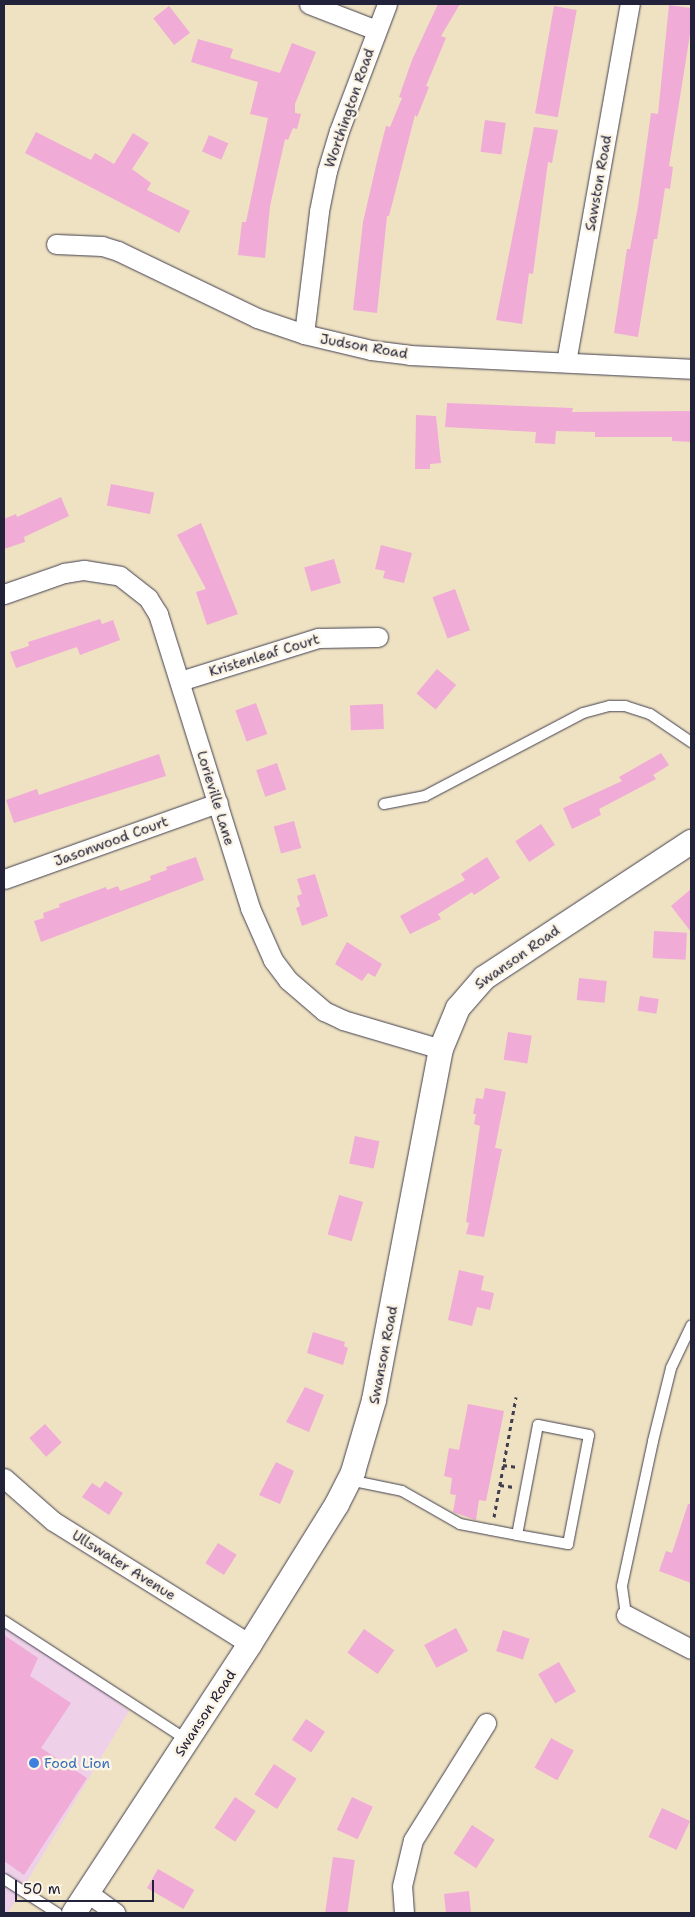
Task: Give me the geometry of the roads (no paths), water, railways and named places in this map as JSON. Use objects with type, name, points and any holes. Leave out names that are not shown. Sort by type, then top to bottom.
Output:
[{"type":"street","points":[[309,4],[376,30]]},
{"type":"street","name":"Worthington Road","points":[[304,334],[319,211],[327,171],[376,30],[387,4]]},
{"type":"street","name":"Sawston Road","points":[[566,362],[630,4]]},
{"type":"street","name":"Judson Road","points":[[56,244],[102,246],[118,251],[209,297],[304,334],[409,355],[691,369]]},
{"type":"street","name":"Lorieville Lane","points":[[4,594],[64,573],[103,571],[120,576],[148,598],[158,614],[260,935],[288,980],[306,998],[343,1020],[441,1048]]},
{"type":"street","name":"Kristenleaf Court","points":[[180,681],[318,638],[378,638]]},
{"type":"street","name":"Jasonwood Court","points":[[4,879],[218,803]]},
{"type":"street","name":"Swanson Road","points":[[74,1913],[250,1644],[349,1480],[362,1450],[374,1400],[441,1048],[458,1008],[484,978],[691,842]]},
{"type":"street","name":"Ullswater Avenue","points":[[4,1478],[53,1521],[250,1644]]},
{"type":"street","points":[[626,1615],[691,1649]]},
{"type":"street","points":[[404,1913],[402,1886],[413,1840],[486,1723]]},
{"type":"street","points":[[88,1893],[116,1913]]},
{"type":"lane","points":[[384,804],[425,796],[583,713],[610,706],[625,706],[650,714],[691,742]]},
{"type":"lane","points":[[626,1615],[622,1586],[653,1441],[671,1368],[691,1326]]},
{"type":"lane","points":[[349,1480],[402,1491],[460,1524],[517,1535],[568,1544],[589,1435],[538,1425],[517,1535]]},
{"type":"lane","points":[[4,1621],[187,1740]]},
{"type":"lane","points":[[4,1879],[57,1913]]},
{"type":"place","name":"Food Lion","points":[[34,1763]]}]
